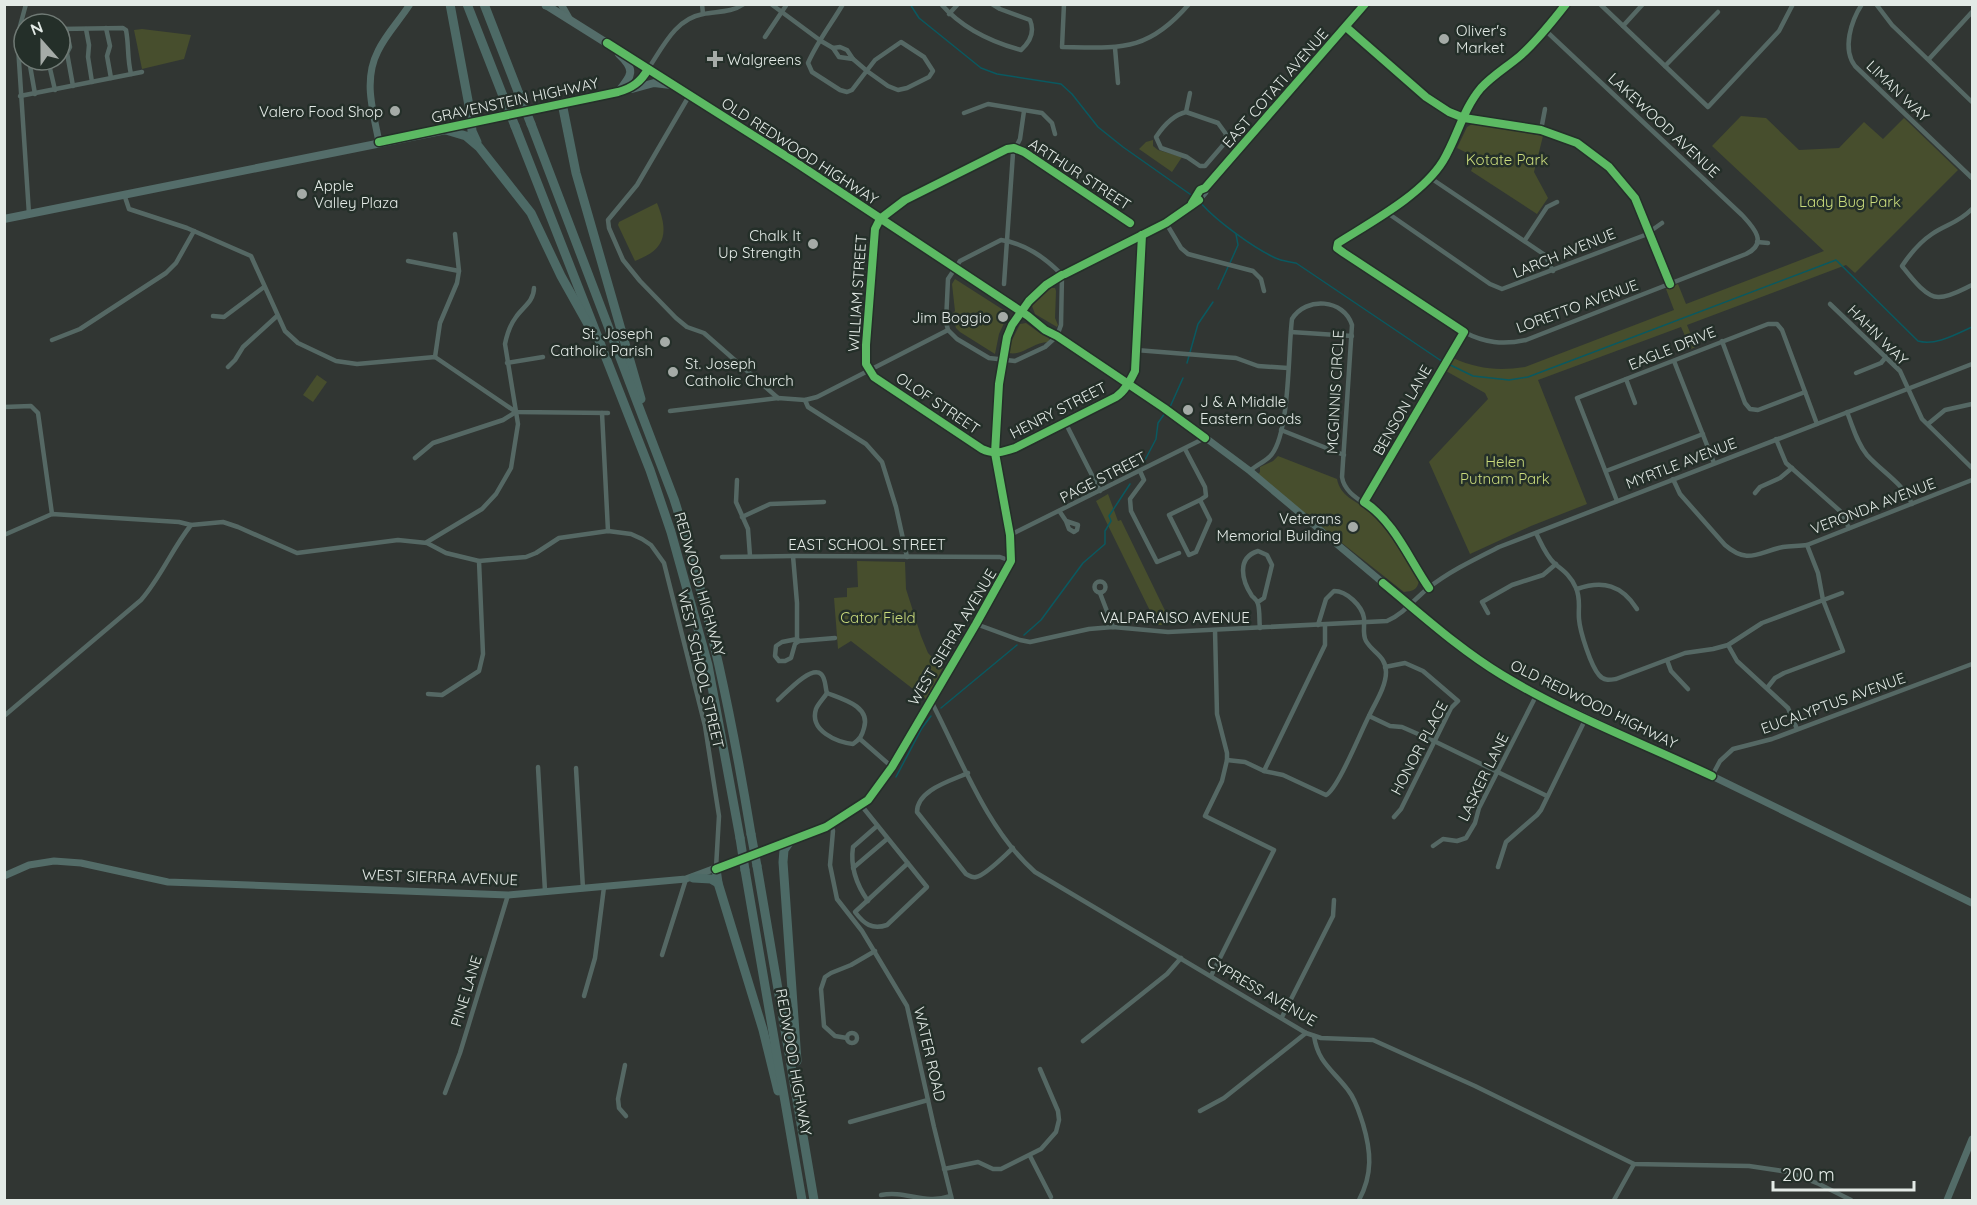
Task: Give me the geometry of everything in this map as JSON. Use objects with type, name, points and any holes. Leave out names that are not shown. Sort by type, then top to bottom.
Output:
[{"type":"highway","points":[[450,4],[472,131],[479,147]]},
{"type":"highway","name":"REDWOOD HIGHWAY","points":[[467,4],[651,470],[694,608],[717,708],[802,1200]]},
{"type":"highway","name":"REDWOOD HIGHWAY","points":[[484,4],[674,499],[709,618],[731,713],[814,1200]]},
{"type":"highway","points":[[562,103],[576,172],[641,398],[643,416]]},
{"type":"highway","points":[[446,130],[466,136],[479,147],[531,213],[561,276],[608,361]]},
{"type":"highway","points":[[790,841],[784,850],[783,862],[798,1070],[797,1094]]},
{"type":"highway","points":[[776,847],[783,862]]},
{"type":"highway","points":[[716,868],[718,883],[763,1030],[791,1138]]},
{"type":"highway","points":[[690,879],[711,879],[718,883]]},
{"type":"main road","points":[[379,142],[370,98],[372,68],[378,50],[410,4]]},
{"type":"main road","name":"OLD REDWOOD HIGHWAY","points":[[546,4],[792,160],[1042,326],[1053,329],[1057,336],[1168,410],[1250,471],[1464,651],[1503,676],[1972,903]]},
{"type":"main road","points":[[561,4],[570,20]]},
{"type":"main road","name":"EAST COTATI AVENUE","points":[[1021,312],[1046,285],[1166,223],[1192,203],[1365,4]]},
{"type":"main road","points":[[607,43],[627,61],[631,69],[630,77],[621,91]]},
{"type":"main road","points":[[621,91],[639,82],[648,69]]},
{"type":"main road","name":"GRAVENSTEIN HIGHWAY","points":[[4,219],[446,130],[471,122],[654,84],[671,85]]},
{"type":"main road","name":"WEST SIERRA AVENUE","points":[[4,876],[29,865],[54,861],[81,863],[168,882],[508,895],[690,879],[831,825],[861,805],[874,793],[976,624],[1011,561],[1011,535],[995,453],[1002,361],[1007,337],[1021,312]]},
{"type":"main road","points":[[1947,1200],[1972,1139]]},
{"type":"street","points":[[26,4],[19,30],[20,96],[28,214]]},
{"type":"street","points":[[702,4],[704,14]]},
{"type":"street","points":[[648,69],[678,26],[694,16],[732,10],[744,4]]},
{"type":"street","points":[[771,4],[833,48],[839,57],[853,59]]},
{"type":"street","points":[[765,37],[787,4]]},
{"type":"street","points":[[833,48],[840,47],[847,50],[853,59],[867,71],[888,86],[898,90],[907,88],[929,76],[933,71],[924,57],[901,42],[875,60],[867,71],[852,90],[847,92],[812,72],[808,66],[811,56],[843,4]]},
{"type":"street","points":[[941,4],[950,14],[986,38],[1021,50],[1027,45],[1032,32],[1030,20],[1000,9],[993,4]]},
{"type":"street","points":[[950,14],[958,4]]},
{"type":"street","points":[[1064,4],[1062,47],[1115,48],[1133,45],[1160,33],[1190,4]]},
{"type":"street","points":[[1386,212],[1417,189],[1442,162],[1480,90],[1491,78],[1520,56],[1566,4]]},
{"type":"street","points":[[1600,4],[1708,107],[1779,31],[1793,4]]},
{"type":"street","points":[[1623,27],[1643,4]]},
{"type":"street","name":"LIMAN WAY","points":[[1862,4],[1855,17],[1848,48],[1850,59],[1972,178]]},
{"type":"street","points":[[1876,4],[1892,25],[1972,102]]},
{"type":"street","points":[[1665,66],[1718,12]]},
{"type":"street","points":[[1929,59],[1972,12]]},
{"type":"street","points":[[1346,27],[1426,97],[1449,112],[1464,117],[1541,130],[1577,143],[1609,167],[1635,198],[1671,284],[1746,254],[1756,248],[1758,242],[1768,243]]},
{"type":"street","points":[[86,28],[92,82]]},
{"type":"street","points":[[106,28],[110,46],[107,56],[111,78]]},
{"type":"street","points":[[72,29],[126,30],[129,46],[127,55],[131,74]]},
{"type":"street","name":"LAKEWOOD AVENUE","points":[[1545,30],[1742,215],[1755,230],[1758,242]]},
{"type":"street","points":[[1115,48],[1118,83]]},
{"type":"street","points":[[31,72],[35,94]]},
{"type":"street","points":[[51,72],[55,90]]},
{"type":"street","points":[[70,72],[73,86]]},
{"type":"street","points":[[20,96],[142,72]]},
{"type":"street","points":[[1967,97],[1972,92]]},
{"type":"street","points":[[1186,112],[1190,93]]},
{"type":"street","points":[[689,96],[637,185],[608,220],[609,228],[623,260],[668,310],[687,327],[704,333],[778,398]]},
{"type":"street","points":[[964,113],[983,105],[1042,113],[1047,116],[1055,134]]},
{"type":"street","points":[[1541,130],[1545,109]]},
{"type":"street","points":[[1004,284],[1014,147],[1020,139],[1024,111]]},
{"type":"street","points":[[1186,112],[1218,123],[1226,134],[1224,144],[1203,166],[1188,157],[1161,148],[1156,137],[1176,114],[1186,112]]},
{"type":"street","points":[[1224,144],[1236,154]]},
{"type":"street","points":[[880,219],[905,200],[1014,147]]},
{"type":"street","name":"ARTHUR STREET","points":[[1014,147],[1130,223]]},
{"type":"street","points":[[1429,177],[1525,240],[1545,255],[1553,270]]},
{"type":"street","points":[[124,194],[129,208],[136,213],[194,231],[251,256],[277,316],[285,331],[292,338],[336,361],[357,364],[435,357],[516,412]]},
{"type":"street","points":[[1525,240],[1548,207],[1557,202]]},
{"type":"street","points":[[1972,208],[1953,225],[1930,235],[1908,256],[1902,266],[1932,296],[1947,295],[1972,285]]},
{"type":"street","name":"LARCH AVENUE","points":[[1386,212],[1497,288],[1508,289],[1650,232],[1662,223]]},
{"type":"street","name":"LORETTO AVENUE","points":[[1386,212],[1338,243],[1337,248],[1480,341],[1509,344],[1526,340],[1671,284]]},
{"type":"street","name":"WILLIAM STREET","points":[[869,370],[866,364],[866,345],[870,283],[875,228],[880,219]]},
{"type":"street","points":[[1166,223],[1181,248],[1188,254],[1253,271],[1261,279],[1264,291]]},
{"type":"street","points":[[52,340],[80,330],[166,273],[176,263],[194,231]]},
{"type":"street","points":[[435,357],[440,323],[457,283],[459,271],[455,234]]},
{"type":"street","points":[[1127,384],[1135,371],[1142,235]]},
{"type":"street","points":[[1001,240],[1008,241],[1018,243],[1046,261],[1062,275],[1061,325],[1057,336],[1045,347],[1015,361],[988,358],[957,339],[948,330],[946,320],[948,279],[960,261],[1001,240]]},
{"type":"street","points":[[408,261],[459,271]]},
{"type":"street","points":[[213,316],[224,317],[264,287]]},
{"type":"street","points":[[426,543],[482,509],[501,486],[511,468],[518,424],[505,344],[507,333],[516,317],[533,297],[534,288]]},
{"type":"street","name":"MCGINNIS CIRCLE","points":[[1250,471],[1272,455],[1281,430],[1286,409],[1292,319],[1305,306],[1326,303],[1344,310],[1352,325],[1342,477],[1349,493],[1364,502]]},
{"type":"street","name":"HAHN WAY","points":[[1830,304],[1900,371],[1918,413],[1972,468]]},
{"type":"street","points":[[228,367],[243,347],[277,316]]},
{"type":"street","name":"EAGLE DRIVE","points":[[1606,471],[1577,398],[1768,324],[1777,324],[1782,330],[1805,392]]},
{"type":"street","points":[[670,411],[778,398],[805,400],[816,398],[948,330]]},
{"type":"street","points":[[1291,332],[1352,336]]},
{"type":"street","name":"BENSON LANE","points":[[1364,502],[1464,332]]},
{"type":"street","points":[[1722,341],[1745,403],[1750,409],[1758,410],[1805,392],[1817,424]]},
{"type":"street","points":[[1136,350],[1236,358],[1258,366],[1288,368]]},
{"type":"street","points":[[507,363],[543,357]]},
{"type":"street","points":[[1856,373],[1881,363],[1886,357]]},
{"type":"street","points":[[1674,361],[1714,463]]},
{"type":"street","name":"MYRTLE AVENUE","points":[[1409,605],[1429,588],[1481,556],[1972,364]]},
{"type":"street","name":"OLOF STREET","points":[[869,370],[874,376],[982,448],[995,453]]},
{"type":"street","points":[[1626,379],[1635,403]]},
{"type":"street","name":"HENRY STREET","points":[[995,453],[1015,448],[1116,397],[1122,393],[1127,384]]},
{"type":"street","points":[[805,400],[808,407],[866,444],[882,462],[896,507],[907,556]]},
{"type":"street","points":[[1928,424],[1946,410],[1972,404]]},
{"type":"street","points":[[4,407],[32,406],[38,413],[52,514],[4,535]]},
{"type":"street","points":[[415,458],[433,443],[503,420],[516,412],[605,413],[608,531]]},
{"type":"street","points":[[1847,412],[1862,448],[1906,493],[1912,504]]},
{"type":"street","points":[[1065,422],[1100,491]]},
{"type":"street","points":[[1281,430],[1344,455]]},
{"type":"street","points":[[1617,501],[1606,471],[1702,434]]},
{"type":"street","name":"PAGE STREET","points":[[1011,535],[1205,438]]},
{"type":"street","points":[[1776,440],[1784,459],[1840,511],[1848,528]]},
{"type":"street","points":[[1185,449],[1205,487],[1206,496],[1169,515],[1189,555],[1196,552],[1210,520],[1200,500]]},
{"type":"street","points":[[1755,493],[1760,487],[1780,478],[1792,468]]},
{"type":"street","points":[[1140,471],[1144,480],[1130,499],[1131,511],[1157,562],[1179,553]]},
{"type":"street","name":"VERONDA AVENUE","points":[[1673,479],[1682,498],[1733,551],[1744,556],[1757,556],[1784,547],[1807,544],[1972,480]]},
{"type":"street","points":[[737,480],[736,502],[748,529],[750,556]]},
{"type":"street","points":[[742,517],[770,504],[824,502]]},
{"type":"street","points":[[1364,502],[1374,508],[1389,526],[1429,588]]},
{"type":"street","points":[[1060,512],[1066,520]]},
{"type":"street","name":"WEST SCHOOL STREET","points":[[52,514],[179,522],[191,525],[224,522],[297,553],[398,540],[426,543],[447,553],[480,561],[526,557],[559,538],[608,531],[632,534],[642,539],[651,545],[664,563],[705,726],[719,816],[716,868]]},
{"type":"street","points":[[4,716],[141,600],[157,580],[191,525]]},
{"type":"street","points":[[1536,533],[1543,549],[1562,568],[1577,589],[1580,603],[1578,616],[1580,628],[1594,667],[1600,677],[1607,680],[1616,679],[1685,653],[1728,645],[1762,623],[1842,593]]},
{"type":"street","points":[[1767,688],[1775,678],[1784,673],[1843,651],[1807,544]]},
{"type":"street","points":[[1258,602],[1264,598],[1272,565],[1267,555],[1258,551],[1247,558],[1243,564],[1242,573],[1248,588],[1258,602],[1260,628]]},
{"type":"street","points":[[793,556],[798,640],[791,658],[779,661],[775,656],[776,646],[782,642],[798,640],[835,638]]},
{"type":"street","name":"EAST SCHOOL STREET","points":[[722,557],[1000,557],[1011,561]]},
{"type":"street","points":[[428,694],[442,695],[479,671],[483,654],[480,561]]},
{"type":"street","points":[[1488,613],[1482,603],[1512,585],[1543,575],[1556,564]]},
{"type":"street","points":[[1577,589],[1602,584],[1614,586],[1631,599],[1637,609]]},
{"type":"street","points":[[1227,760],[1245,762],[1264,771],[1283,775],[1326,795],[1330,793],[1383,687],[1385,666],[1383,660],[1366,640],[1363,612],[1338,590],[1326,599],[1318,625]]},
{"type":"street","points":[[1100,593],[1113,627]]},
{"type":"street","name":"VALPARAISO AVENUE","points":[[976,624],[1030,642],[1089,629],[1113,627],[1168,632],[1387,621],[1396,617],[1409,605]]},
{"type":"street","points":[[1264,771],[1325,645],[1326,625]]},
{"type":"street","points":[[1211,976],[1274,850],[1205,816],[1222,781],[1227,760],[1217,714],[1215,630]]},
{"type":"street","points":[[1728,645],[1737,661],[1788,708],[1797,729]]},
{"type":"street","points":[[1667,660],[1671,671],[1688,689]]},
{"type":"street","name":"HONOR PLACE","points":[[1385,666],[1405,663],[1423,671],[1458,701],[1451,708],[1401,809],[1394,817]]},
{"type":"street","name":"EUCALYPTUS AVENUE","points":[[1712,776],[1720,761],[1733,750],[1757,744],[1972,664]]},
{"type":"street","points":[[778,700],[808,674],[816,672],[821,674],[824,678],[826,693],[816,709],[816,721],[821,730],[842,742],[853,744],[860,740],[866,725],[865,716],[852,702],[826,693]]},
{"type":"street","name":"LASKER LANE","points":[[1433,846],[1443,839],[1457,841],[1466,838],[1538,694]]},
{"type":"street","name":"CYPRESS AVENUE","points":[[930,699],[985,807],[1014,848],[1035,872],[1306,1033],[1331,1039],[1373,1040],[1475,1086],[1634,1164],[1749,1166],[1789,1172],[1851,1200]]},
{"type":"street","points":[[1369,716],[1434,741],[1547,796]]},
{"type":"street","points":[[1498,867],[1506,842],[1537,815],[1586,718]]},
{"type":"street","points":[[860,740],[891,767]]},
{"type":"street","points":[[538,767],[545,891]]},
{"type":"street","points":[[576,768],[583,889]]},
{"type":"street","points":[[968,773],[922,797],[917,804],[917,812],[966,874],[971,877],[983,873],[1014,848]]},
{"type":"street","points":[[861,805],[887,839],[908,863],[927,887],[887,926],[870,927],[855,912],[908,863]]},
{"type":"street","name":"WATER ROAD","points":[[831,825],[830,862],[837,899],[875,951],[908,1006],[952,1198]]},
{"type":"street","points":[[868,901],[857,885],[853,868],[853,847],[877,826]]},
{"type":"street","points":[[853,868],[887,839]]},
{"type":"street","points":[[662,955],[690,879]]},
{"type":"street","points":[[584,996],[595,958],[604,887]]},
{"type":"street","name":"PINE LANE","points":[[445,1093],[460,1053],[508,895]]},
{"type":"street","points":[[1282,1017],[1333,916],[1334,900]]},
{"type":"street","points":[[847,1038],[835,1036],[824,1026],[822,985],[829,974],[875,951]]},
{"type":"street","points":[[1083,1041],[1167,974],[1181,958]]},
{"type":"street","points":[[1200,1111],[1224,1098],[1306,1033]]},
{"type":"street","points":[[1314,1036],[1318,1055],[1348,1089],[1356,1102],[1367,1138],[1369,1174],[1359,1200]]},
{"type":"street","points":[[625,1065],[618,1099],[619,1108],[626,1116]]},
{"type":"street","points":[[944,1169],[978,1162],[993,1169],[1001,1169],[1041,1149],[1054,1135],[1059,1123],[1059,1114],[1040,1070]]},
{"type":"street","points":[[849,1122],[928,1100]]},
{"type":"street","points":[[1030,1156],[1051,1197]]},
{"type":"street","points":[[1614,1200],[1634,1164]]},
{"type":"street","points":[[881,1195],[895,1194],[932,1200],[952,1198]]},
{"type":"green space","points":[[134,30],[191,35],[184,59],[142,69]]},
{"type":"green space","points":[[1741,116],[1766,118],[1799,150],[1839,148],[1864,122],[1883,139],[1904,118],[1958,170],[1855,273],[1846,265],[1687,325],[1696,347],[1691,349],[1681,327],[1538,380],[1587,504],[1470,554],[1429,462],[1488,399],[1485,393],[1446,371],[1453,358],[1488,368],[1525,367],[1674,310],[1666,289],[1678,284],[1686,304],[1824,251],[1712,146]]},
{"type":"green space","name":"Kotate Park","points":[[1474,123],[1543,136],[1534,172],[1548,198],[1537,214],[1471,171],[1477,158],[1457,148],[1467,127]]},
{"type":"green space","points":[[1153,140],[1153,146],[1158,150],[1182,157],[1172,172],[1139,149],[1146,142]]},
{"type":"green space","points":[[657,203],[663,223],[662,239],[653,251],[635,261],[618,225],[619,222]]},
{"type":"green space","points":[[955,279],[1005,311],[1006,319],[999,334],[995,354],[956,328],[952,314],[955,311],[952,284]]},
{"type":"green space","points":[[1051,288],[1055,288],[1056,291],[1057,327],[1035,314],[1032,306]]},
{"type":"green space","points":[[1026,323],[1041,334],[1046,334],[1050,340],[1019,353],[1009,353],[1011,342],[1020,324]]},
{"type":"green space","points":[[317,375],[327,382],[313,402],[303,395]]},
{"type":"green space","points":[[1278,456],[1337,479],[1342,491],[1372,514],[1391,537],[1419,581],[1416,588],[1404,592],[1258,474],[1260,467]]},
{"type":"green space","points":[[1108,494],[1118,521],[1121,520],[1172,625],[1157,625],[1096,501]]},
{"type":"green space","name":"Cator Field","points":[[857,561],[905,562],[906,589],[921,636],[928,653],[943,668],[926,699],[851,641],[838,649],[834,598],[847,597],[847,588],[858,587]]},
{"type":"waterway","points":[[910,4],[919,18],[981,68],[997,74],[1061,84],[1072,94],[1098,127],[1194,197]]},
{"type":"waterway","points":[[1200,202],[1225,226],[1248,242],[1278,259],[1296,263],[1440,360],[1473,376],[1509,380],[1528,377],[1836,260],[1918,341],[1939,341],[1972,327]]},
{"type":"waterway","points":[[1230,263],[1238,245],[1236,234]]},
{"type":"waterway","points":[[1218,289],[1228,267]]},
{"type":"waterway","points":[[1187,363],[1198,324],[1213,302]]},
{"type":"waterway","points":[[1170,407],[1183,378]]},
{"type":"waterway","points":[[1145,460],[1156,439],[1158,423],[1165,413]]},
{"type":"waterway","points":[[1024,635],[1041,620],[1083,563],[1105,544],[1105,531],[1111,521],[1109,516],[1130,484]]},
{"type":"waterway","points":[[941,708],[1017,645]]},
{"type":"waterway","points":[[896,777],[922,728],[931,716]]},
{"type":"cycle path","points":[[1192,203],[1200,190],[1205,188],[1365,4]]},
{"type":"cycle path","points":[[1429,588],[1384,519],[1364,502],[1464,332],[1344,253],[1337,248],[1338,243],[1395,207],[1434,173],[1448,152],[1469,105],[1481,88],[1526,50],[1566,4]]},
{"type":"cycle path","points":[[1346,27],[1426,97],[1449,112],[1464,118],[1541,130],[1577,143],[1609,167],[1635,198],[1670,284]]},
{"type":"cycle path","points":[[607,43],[792,160],[1028,316],[1045,330],[1164,408],[1205,438]]},
{"type":"cycle path","points":[[379,142],[618,92],[636,84],[648,69]]},
{"type":"cycle path","points":[[1130,223],[1024,152],[1014,148],[1007,149],[905,200],[880,219],[875,229],[866,364],[874,377],[982,449],[1002,452],[1015,448],[1116,397],[1129,382],[1135,371],[1142,235]]},
{"type":"cycle path","points":[[1065,274],[1166,223],[1199,200]]},
{"type":"cycle path","points":[[716,869],[826,827],[868,800],[892,767],[976,624],[1011,561],[1010,535],[995,453],[999,384],[1007,337],[1012,325],[1029,301],[1046,285],[1062,275]]},
{"type":"cycle path","points":[[1383,583],[1456,643],[1502,675],[1579,716],[1712,776]]},
{"type":"place","name":"Oliver's Market","points":[[1444,39]]},
{"type":"place","name":"Walgreens","points":[[715,59]]},
{"type":"place","name":"Valero Food Shop","points":[[395,111]]},
{"type":"place","name":"Apple Valley Plaza","points":[[302,194]]},
{"type":"place","name":"Chalk It Up Strength","points":[[813,244]]},
{"type":"place","name":"Jim Boggio","points":[[1003,317]]},
{"type":"place","name":"St. Joseph Catholic Parish","points":[[665,342]]},
{"type":"place","name":"St. Joseph Catholic Church","points":[[673,372]]},
{"type":"place","name":"J & A Middle Eastern Goods","points":[[1188,410]]},
{"type":"place","name":"Veterans Memorial Building","points":[[1353,527]]},
{"type":"park label","name":"Lady Bug Park","points":[[1850,201]]},
{"type":"park label","name":"Helen Putnam Park","points":[[1505,470]]}]
